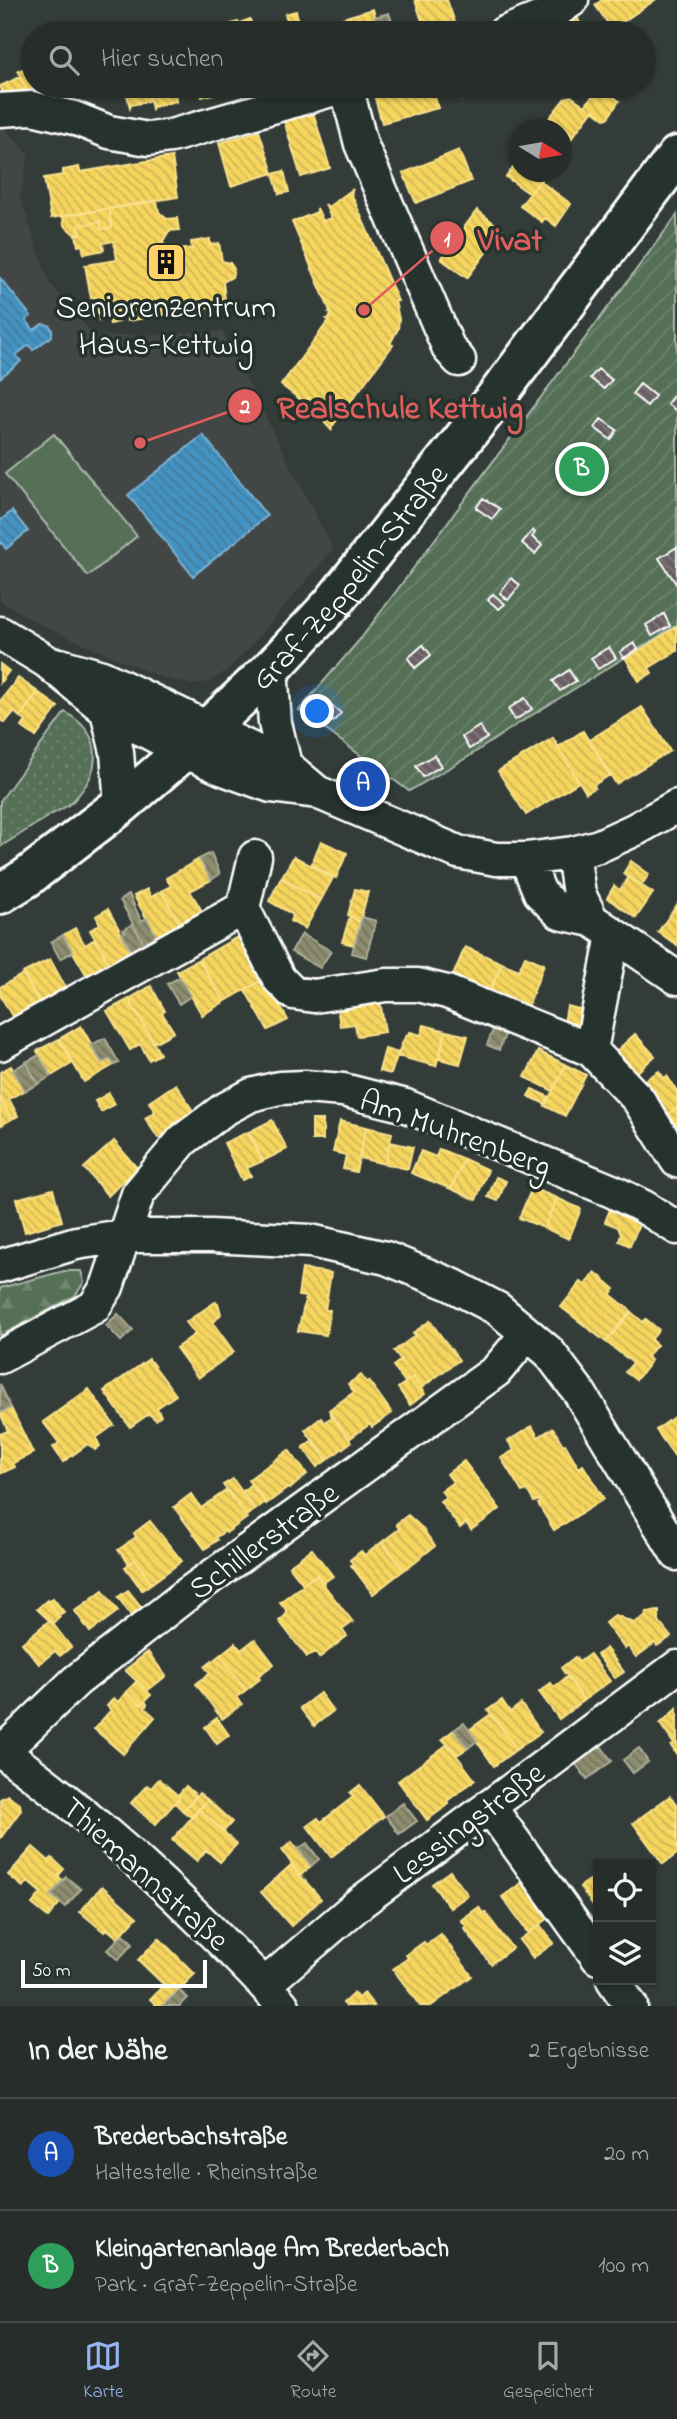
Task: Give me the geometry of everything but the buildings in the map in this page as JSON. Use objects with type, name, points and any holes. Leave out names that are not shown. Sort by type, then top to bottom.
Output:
[{"type":"main road","name":"Graf-Zeppelin-Straße","points":[[0,894],[26,878],[121,804],[196,741],[271,669],[331,605],[512,375],[677,156]]},
{"type":"street","points":[[533,21],[555,12],[572,0]]},
{"type":"street","points":[[0,110],[32,108],[74,118],[109,132],[148,139],[189,131],[303,98]]},
{"type":"street","points":[[348,98],[361,144],[449,349],[459,359]]},
{"type":"street","points":[[0,633],[46,661],[107,711],[196,741],[285,765],[317,792]]},
{"type":"street","points":[[46,661],[102,677],[196,741],[221,768],[271,786],[317,792],[458,852],[496,859],[526,859],[573,853],[599,846],[677,806]]},
{"type":"street","points":[[271,669],[275,723],[285,765]]},
{"type":"street","points":[[107,711],[117,752],[121,804]]},
{"type":"street","points":[[573,853],[579,894],[603,927],[591,1050]]},
{"type":"street","points":[[255,857],[243,908],[279,979],[293,993],[314,996],[386,985],[418,985],[447,992],[591,1050],[638,1099],[677,1161]]},
{"type":"street","points":[[526,859],[540,894],[560,913],[603,927],[677,978]]},
{"type":"street","points":[[0,1044],[243,908]]},
{"type":"street","name":"Am Muhrenberg","points":[[0,1357],[94,1307],[107,1287],[138,1194],[183,1140],[223,1110],[251,1095],[279,1088],[343,1090],[406,1106],[612,1191],[677,1228]]},
{"type":"street","points":[[0,1266],[76,1243],[122,1236],[211,1236],[311,1241],[386,1258],[452,1285],[498,1310],[549,1352],[579,1392],[677,1553]]},
{"type":"street","name":"Schillerstraße","points":[[1,1750],[76,1681],[186,1595],[496,1371],[527,1334]]},
{"type":"street","name":"Lessingstraße","points":[[274,1995],[361,1902],[677,1667]]},
{"type":"street","name":"Thiemannstraße","points":[[1,1750],[85,1813],[177,1898],[274,1995]]},
{"type":"street","points":[[489,1806],[593,1951]]},
{"type":"street","points":[[616,1985],[631,2006]]},
{"type":"shaded area","points":[[0,124],[29,155],[20,197],[49,282],[95,337],[222,331],[333,549],[249,648],[226,671],[208,682],[192,685],[158,676],[51,630],[0,601]]},
{"type":"green space","points":[[677,215],[677,625],[468,757],[409,791],[299,710],[362,637]]},
{"type":"green space","points":[[54,434],[137,536],[88,576],[5,474]]},
{"type":"green space","points":[[65,712],[78,721],[93,742],[94,765],[90,777],[71,803],[0,847],[0,801]]},
{"type":"green space","points":[[64,1271],[81,1271],[84,1282],[75,1296],[0,1336],[0,1288]]},
{"type":"place","name":"Seniorenzentrum Haus-Kettwig","points":[[166,262]]},
{"type":"place","name":"Vivat","points":[[364,310]]},
{"type":"place","name":"Realschule Kettwig","points":[[140,443]]},
{"type":"place","name":"Kleingartenanlage Am Brederbach","points":[[582,469]]},
{"type":"place","name":"Brederbachstraße","points":[[363,784]]}]
